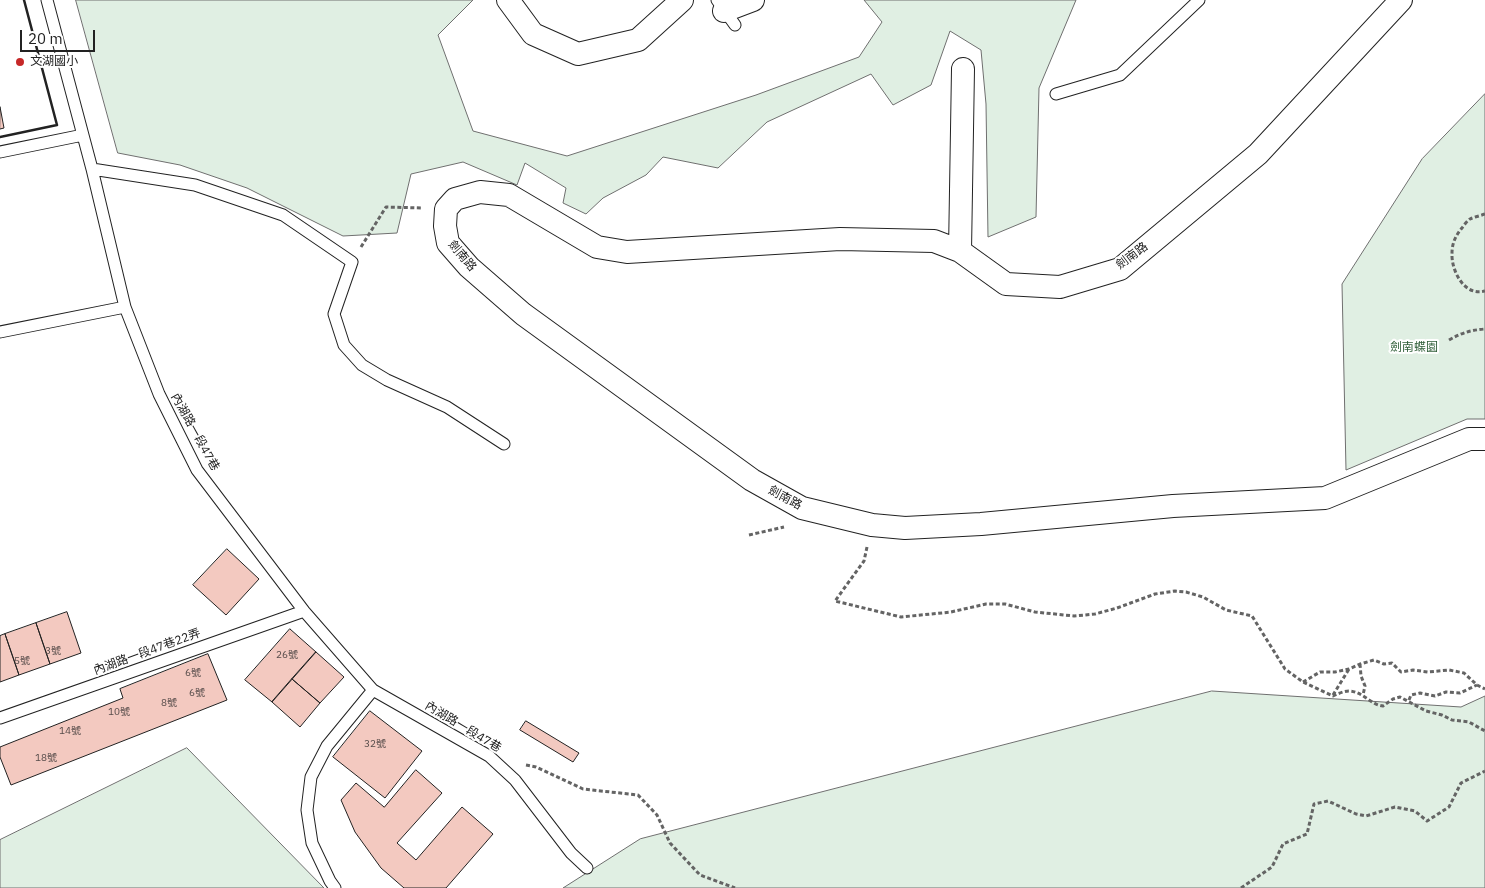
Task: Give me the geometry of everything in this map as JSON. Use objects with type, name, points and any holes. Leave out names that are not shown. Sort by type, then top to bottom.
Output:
[{"type":"street","points":[[508,0],[533,34],[578,54],[638,40],[682,0]]},
{"type":"street","points":[[725,12],[753,0]]},
{"type":"street","name":"劍南路","points":[[1401,0],[1258,154],[1120,269],[1060,287],[1006,284],[960,251],[934,241],[840,239],[627,252],[597,247],[510,195],[480,192],[455,199],[446,209],[445,226],[448,243],[469,267],[523,314],[752,480],[802,508],[872,525],[905,528],[981,524],[1174,506],[1325,498],[1468,439],[1485,439]]},
{"type":"street","points":[[960,251],[963,69]]},
{"type":"lane","name":"內湖路一段47巷","points":[[47,0],[92,169],[125,307],[159,394],[197,470],[304,611],[373,690],[489,756],[515,780],[563,841],[570,853],[587,868]]},
{"type":"lane","points":[[1056,94],[1120,75],[1199,0]]},
{"type":"lane","points":[[0,152],[83,135]]},
{"type":"lane","points":[[92,169],[195,185],[283,215],[352,262],[334,314],[344,345],[362,365],[387,380],[447,407],[504,444]]},
{"type":"lane","points":[[0,332],[125,307]]},
{"type":"lane","name":"內湖路一段47巷22弄","points":[[0,718],[304,611]]},
{"type":"lane","points":[[335,888],[312,843],[307,810],[311,777],[328,746],[373,690]]},
{"type":"path","points":[[352,262],[386,207],[446,209]]},
{"type":"path","points":[[1485,214],[1469,219],[1454,238],[1452,252],[1454,270],[1463,285],[1471,291],[1480,293],[1485,291]]},
{"type":"path","points":[[1448,340],[1470,330],[1485,329]]},
{"type":"path","points":[[749,535],[785,526],[802,508]]},
{"type":"path","points":[[872,525],[864,561],[835,601],[901,617],[951,612],[986,604],[1005,604],[1035,612],[1074,616],[1095,614],[1154,594],[1186,592],[1203,598],[1226,610],[1252,616],[1285,669],[1304,682],[1333,696],[1349,691],[1363,695],[1378,706],[1383,706],[1393,698],[1400,697],[1426,710],[1452,720],[1469,722],[1485,731]]},
{"type":"path","points":[[1304,682],[1320,672],[1335,672],[1349,669],[1374,660],[1384,664],[1392,663],[1401,672],[1449,670],[1464,673],[1477,685],[1485,689]]},
{"type":"path","points":[[1360,664],[1361,676],[1365,686],[1363,695]]},
{"type":"path","points":[[1333,696],[1349,669]]},
{"type":"path","points":[[1408,700],[1411,695],[1420,693],[1435,696],[1446,692],[1460,693],[1477,685]]},
{"type":"path","points":[[489,756],[536,767],[583,789],[638,795],[657,815],[670,843],[700,875],[735,888]]},
{"type":"path","points":[[1241,888],[1272,867],[1283,844],[1306,834],[1314,804],[1328,801],[1356,814],[1366,816],[1395,807],[1415,811],[1427,821],[1449,807],[1462,782],[1485,771]]},
{"type":"green space","points":[[76,0],[473,0],[438,35],[473,131],[567,156],[756,95],[859,57],[882,22],[864,0],[1076,0],[1039,88],[1036,217],[988,237],[986,104],[981,50],[950,31],[931,85],[893,105],[871,74],[767,122],[718,168],[663,157],[646,175],[603,198],[586,214],[563,203],[566,188],[525,163],[517,185],[463,162],[411,174],[397,233],[343,236],[247,188],[180,165],[118,153]]},
{"type":"green space","name":"劍南蝶園","points":[[1485,94],[1485,419],[1467,419],[1346,470],[1342,284],[1422,159]]},
{"type":"green space","points":[[1212,691],[1461,707],[1485,696],[1485,888],[563,888],[640,839]]},
{"type":"green space","points":[[187,748],[324,888],[0,888],[0,840]]},
{"type":"building","points":[[0,107],[4,128],[0,129]]},
{"type":"building","points":[[227,549],[259,579],[226,615],[193,585]]},
{"type":"building","points":[[67,612],[81,653],[50,664],[36,623]]},
{"type":"building","points":[[36,623],[50,664],[19,675],[5,634]]},
{"type":"building","points":[[290,629],[316,652],[272,702],[245,680]]},
{"type":"building","points":[[5,634],[19,675],[0,682],[0,636]]},
{"type":"building","points":[[316,652],[344,677],[320,703],[292,679]]},
{"type":"building","points":[[208,654],[227,700],[11,785],[0,757],[0,747],[123,698],[120,689]]},
{"type":"building","points":[[292,679],[320,703],[300,727],[272,702]]},
{"type":"building","points":[[370,711],[422,751],[385,798],[333,757]]},
{"type":"building","points":[[526,721],[579,753],[573,762],[520,730]]},
{"type":"building","points":[[416,770],[442,793],[397,843],[416,860],[462,807],[493,834],[446,888],[404,888],[381,868],[355,832],[341,800],[356,783],[384,807]]},
{"type":"wall","points":[[0,137],[57,125],[24,0]]},
{"type":"place","name":"文湖國小","points":[[20,62]]}]
